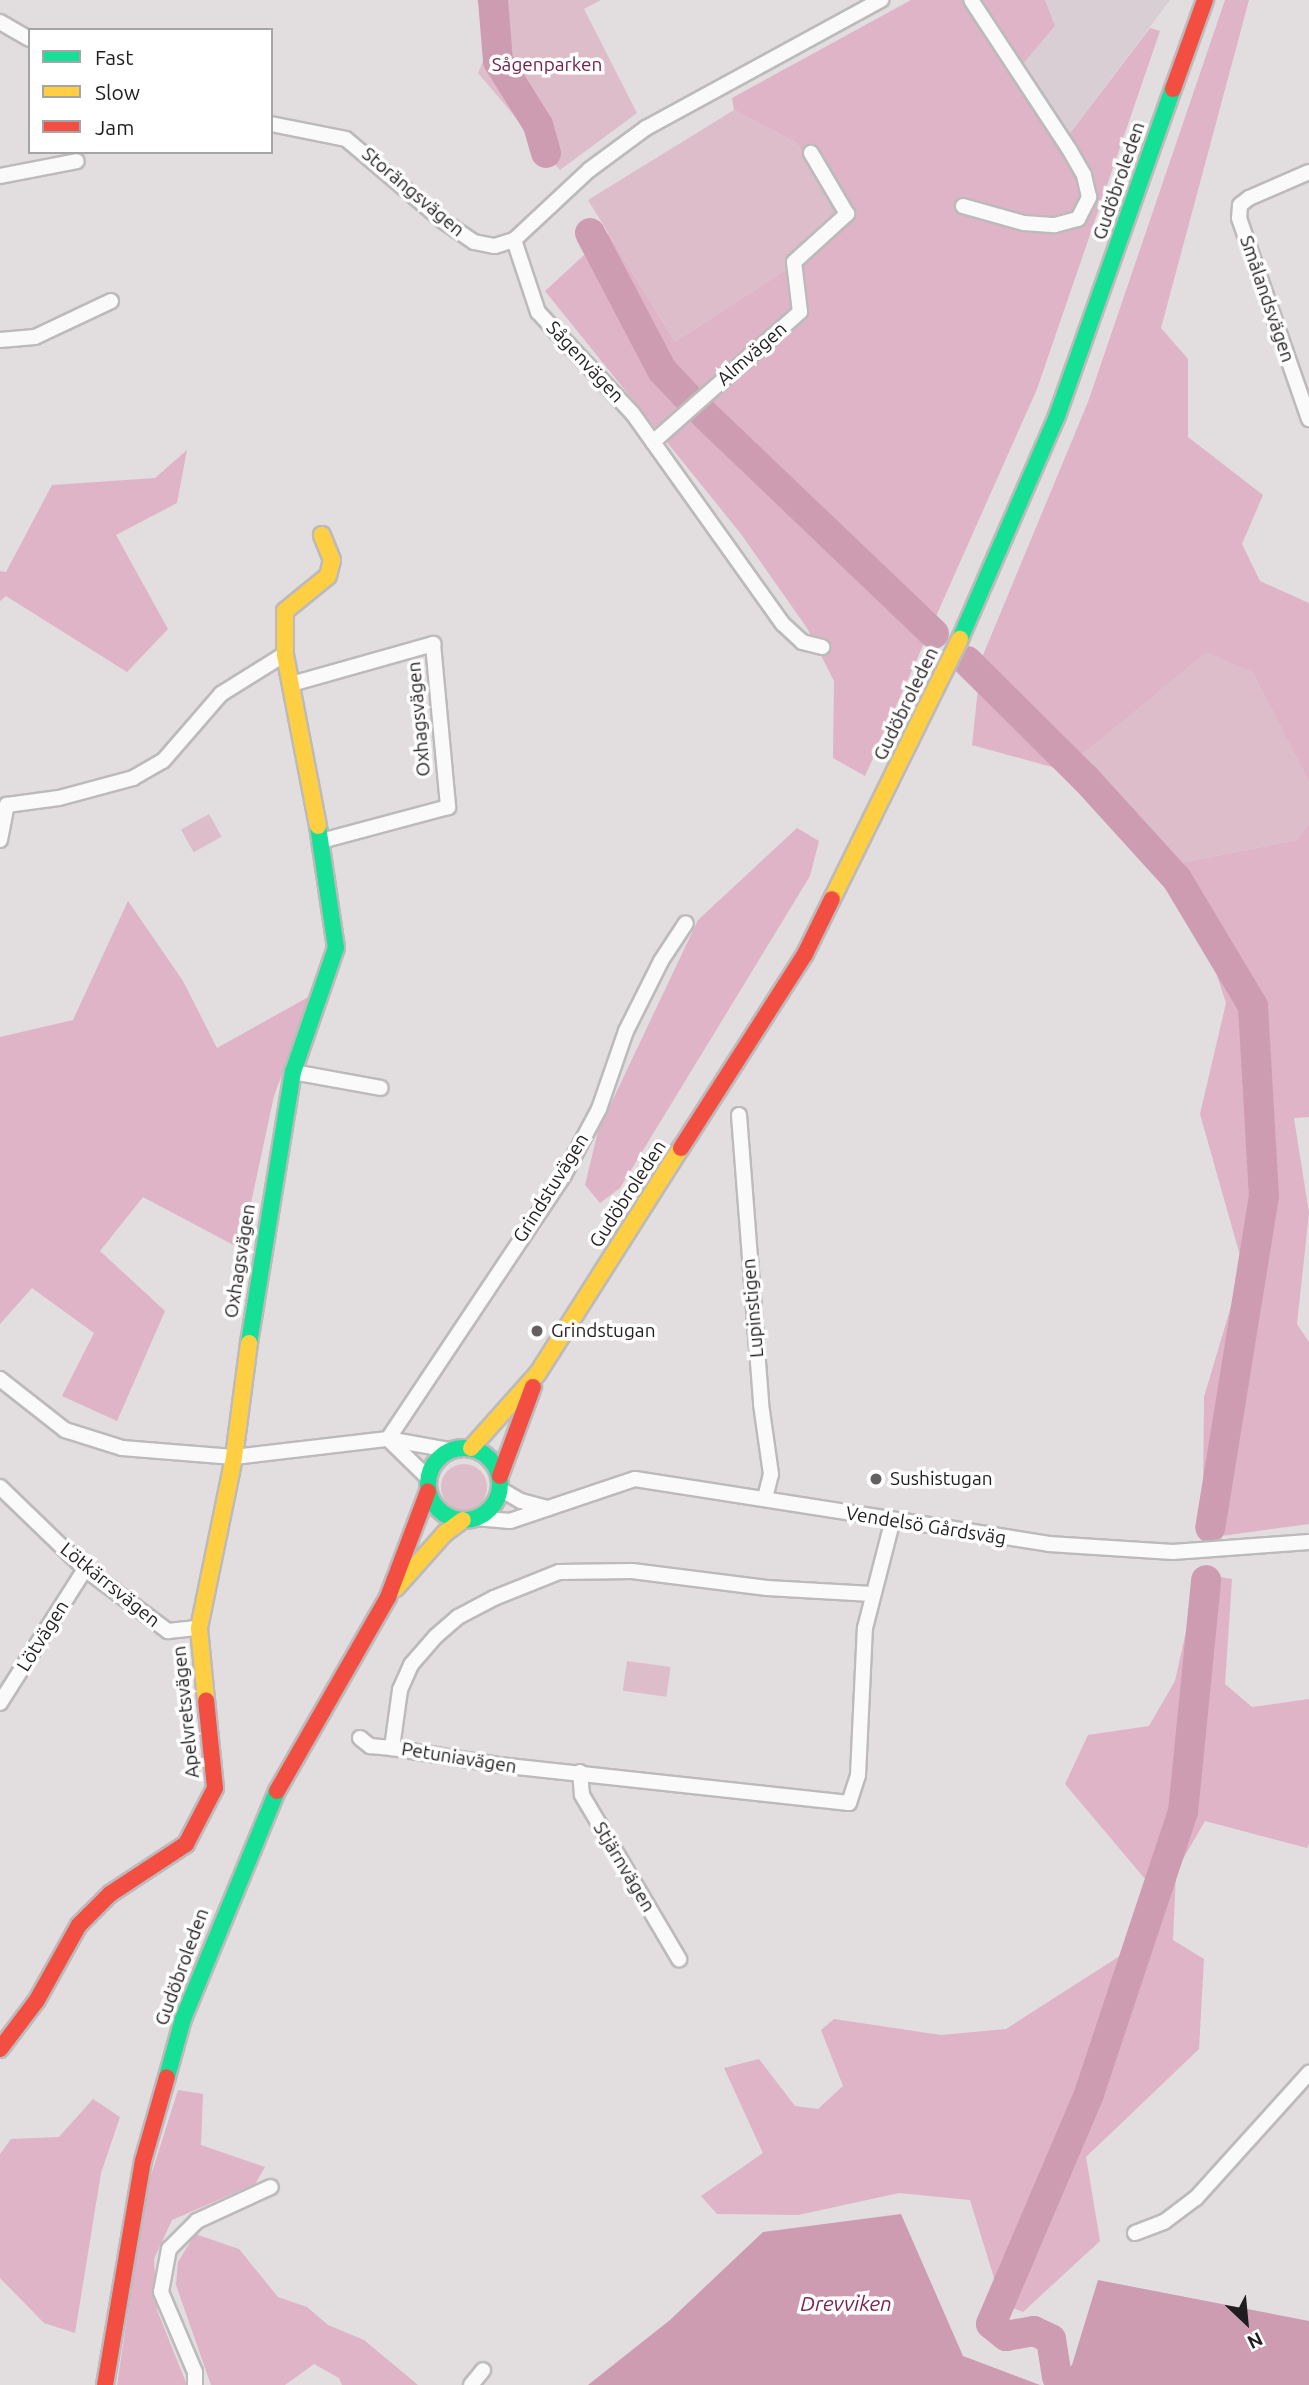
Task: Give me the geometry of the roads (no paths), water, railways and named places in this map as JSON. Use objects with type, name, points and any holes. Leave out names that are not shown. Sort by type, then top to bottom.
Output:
[{"type":"main road","name":"Gudöbroleden","points":[[471,1448],[538,1373],[805,954],[939,689],[1058,416],[1205,0]]},
{"type":"main road","name":"Oxhagsvägen","points":[[234,1457],[253,1311],[293,1072],[336,948],[321,841],[285,654],[285,611],[328,576],[332,560],[322,535]]},
{"type":"main road","name":"Gudöbroleden","points":[[500,1483],[538,1373]]},
{"type":"main road","points":[[471,1448],[486,1454],[500,1483],[488,1511],[469,1519],[439,1511],[428,1485],[432,1466],[450,1450],[471,1448]]},
{"type":"main road","name":"Apelvretsvägen","points":[[0,2049],[37,2000],[79,1925],[110,1894],[186,1844],[215,1788],[200,1628],[234,1457]]},
{"type":"main road","name":"Gudöbroleden","points":[[105,2385],[142,2161],[183,2018],[280,1783],[388,1597],[428,1485]]},
{"type":"main road","name":"Gudöbroleden","points":[[388,1597],[445,1533],[469,1519]]},
{"type":"street","points":[[514,240],[590,170],[646,128],[863,4],[881,0]]},
{"type":"street","points":[[964,206],[1055,225],[1078,219],[1089,197],[1074,158],[971,0]]},
{"type":"street","points":[[0,22],[28,37]]},
{"type":"street","name":"Storängsvägen","points":[[273,124],[346,139],[474,242],[495,246],[514,240]]},
{"type":"street","name":"Almvägen","points":[[653,442],[800,312],[794,262],[847,214],[811,153]]},
{"type":"street","points":[[0,176],[77,161]]},
{"type":"street","name":"Smålandsvägen","points":[[1309,172],[1249,198],[1240,205],[1239,218],[1309,419]]},
{"type":"street","name":"Sågenvägen","points":[[514,240],[538,312],[653,442],[783,624],[802,642],[822,647]]},
{"type":"street","points":[[0,340],[35,337],[111,301]]},
{"type":"street","name":"Oxhagsvägen","points":[[291,684],[433,644],[448,807],[321,841]]},
{"type":"street","points":[[0,839],[7,805],[59,798],[134,778],[163,761],[221,694],[285,654]]},
{"type":"street","name":"Grindstuvägen","points":[[388,1439],[564,1175],[599,1109],[626,1031],[661,961],[686,923]]},
{"type":"street","points":[[293,1072],[381,1088]]},
{"type":"street","name":"Lupinstigen","points":[[739,1115],[761,1404],[771,1474],[765,1498]]},
{"type":"street","points":[[0,1379],[65,1430],[122,1448],[234,1457],[388,1439],[450,1450]]},
{"type":"street","points":[[388,1439],[428,1485]]},
{"type":"street","name":"Vendelsö Gårdsväg","points":[[469,1519],[510,1521],[635,1479],[765,1498],[892,1523],[1049,1544],[1173,1552],[1309,1542]]},
{"type":"street","points":[[500,1483],[520,1501],[550,1508]]},
{"type":"street","name":"Lötkärrsvägen","points":[[0,1487],[85,1569],[168,1631],[200,1628]]},
{"type":"street","name":"Petuniavägen","points":[[872,1594],[767,1588],[632,1571],[559,1572],[482,1604],[436,1636],[411,1665],[400,1690],[392,1748],[499,1765],[849,1803],[858,1774],[865,1628],[892,1523]]},
{"type":"street","name":"Lötvägen","points":[[0,1703],[85,1569]]},
{"type":"street","points":[[360,1738],[370,1746],[392,1748]]},
{"type":"street","name":"Stjärnvägen","points":[[580,1772],[582,1795],[679,1959]]},
{"type":"street","points":[[1135,2233],[1164,2222],[1196,2198],[1309,2073]]},
{"type":"street","points":[[195,2385],[195,2372],[161,2292],[169,2249],[197,2221],[271,2187]]},
{"type":"street","points":[[471,2385],[484,2370]]},
{"type":"water","name":"Drevviken","points":[[901,2214],[963,2356],[1040,2385],[588,2385],[670,2320],[763,2232]]},
{"type":"water","points":[[1098,2280],[1309,2321],[1309,2385],[1048,2385],[1072,2365]]},
{"type":"waterway","points":[[493,0],[498,61],[538,125],[546,153]]},
{"type":"waterway","points":[[590,233],[662,370],[687,397]]},
{"type":"waterway","points":[[704,414],[934,634]]},
{"type":"waterway","points":[[967,661],[1086,779],[1177,879],[1253,1006],[1264,1196],[1210,1528]]},
{"type":"waterway","points":[[1057,2377],[1051,2339],[1034,2331],[1006,2336],[991,2324],[1089,2094],[1183,1812],[1206,1580]]},
{"type":"place","name":"Grindstugan","points":[[537,1331]]},
{"type":"place","name":"Sushistugan","points":[[876,1479]]},
{"type":"park label","name":"Sågenparken","points":[[547,65]]}]
